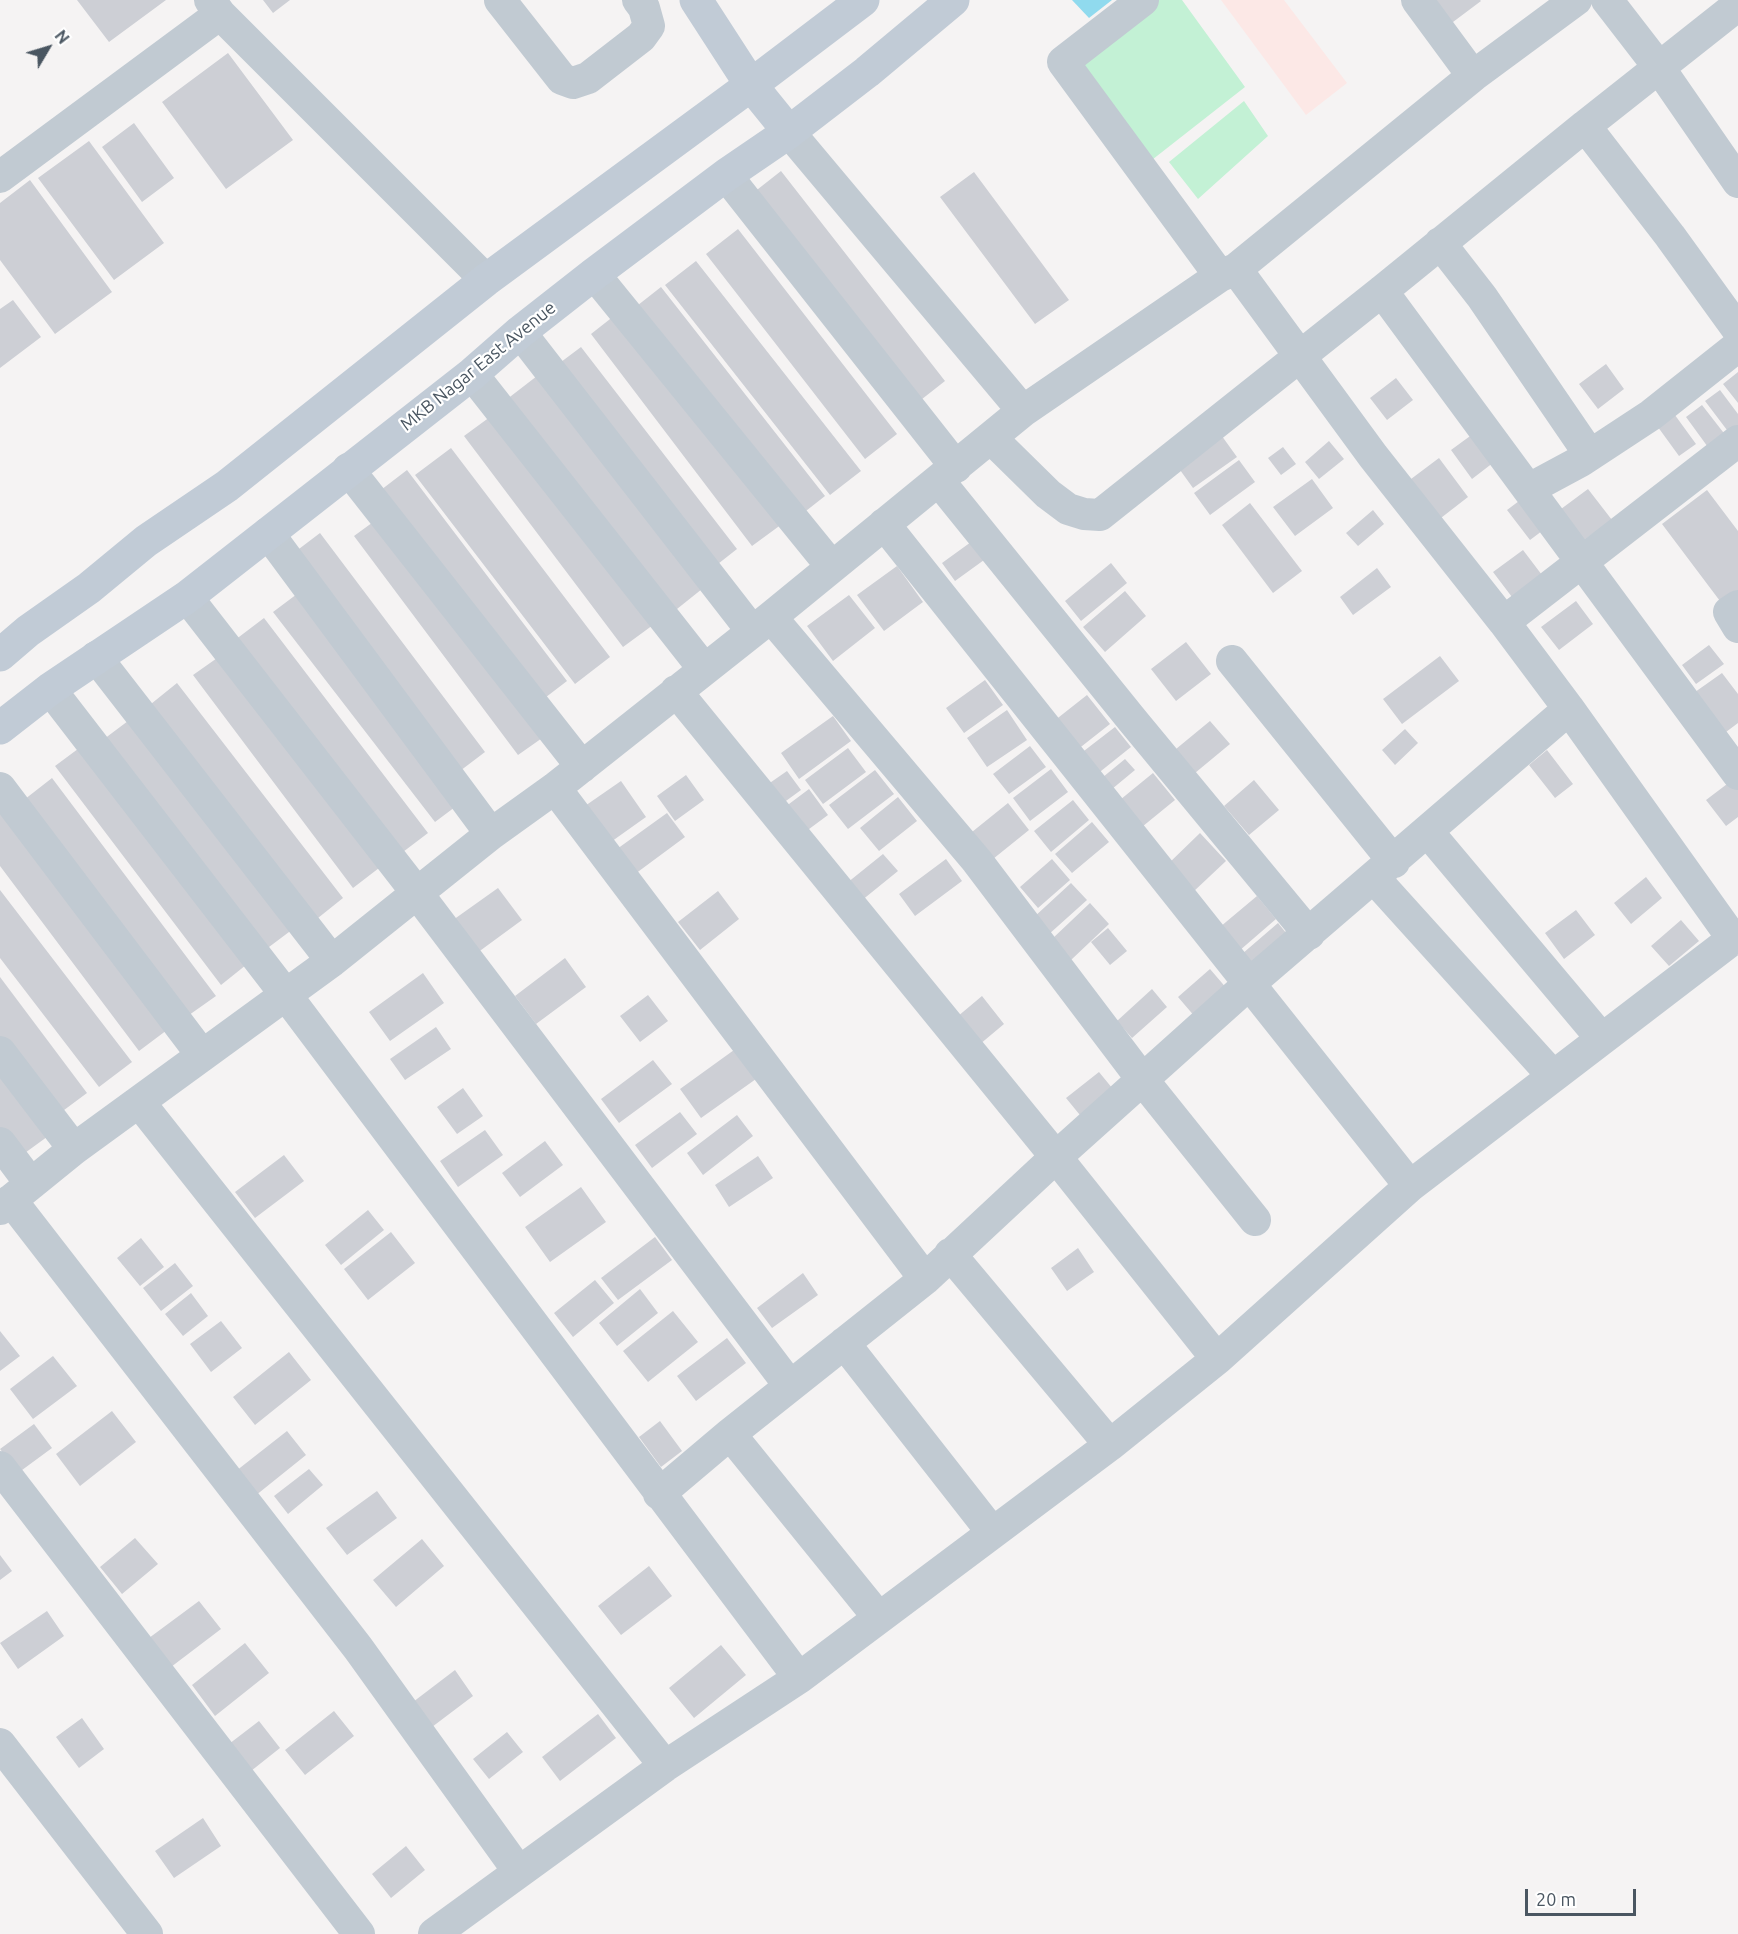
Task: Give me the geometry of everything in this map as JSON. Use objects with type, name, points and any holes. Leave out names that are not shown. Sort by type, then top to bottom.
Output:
[{"type":"main road","points":[[696,0],[751,85],[789,132]]},
{"type":"main road","points":[[0,655],[28,631],[89,588],[146,541],[227,486],[486,280],[863,0]]},
{"type":"main road","name":"MKB Nagar East Avenue","points":[[0,728],[50,689],[187,597],[472,374],[520,332],[594,274],[726,175],[789,132],[867,72],[953,0]]},
{"type":"street","points":[[500,0],[562,79],[573,83],[588,78],[641,37],[649,26],[644,8],[638,0]]},
{"type":"street","points":[[434,1934],[665,1766],[800,1678],[1110,1445],[1216,1359],[1410,1186],[1736,937],[1504,621],[1373,456],[1300,356],[1228,273],[1063,62],[1143,0]]},
{"type":"street","points":[[1417,0],[1473,76]]},
{"type":"street","points":[[14,1198],[74,1149],[332,961],[491,834],[582,767],[1023,411],[1228,273],[1473,76],[1576,0]]},
{"type":"street","points":[[1607,0],[1658,66],[1738,182]]},
{"type":"street","points":[[0,177],[215,7],[486,280]]},
{"type":"street","points":[[991,438],[1048,494],[1068,509],[1084,514],[1100,515],[1382,291],[1658,66],[1733,20]]},
{"type":"street","points":[[1586,126],[1738,330]]},
{"type":"street","points":[[789,132],[1023,411]]},
{"type":"street","points":[[726,175],[1125,712],[1309,934]]},
{"type":"street","points":[[1440,243],[1482,297],[1590,455]]},
{"type":"street","points":[[594,274],[832,567]]},
{"type":"street","points":[[1382,291],[1738,774]]},
{"type":"street","points":[[520,332],[761,624],[977,861],[1142,1080],[1255,1220]]},
{"type":"street","points":[[1529,489],[1590,455],[1651,415],[1738,346]]},
{"type":"street","points":[[472,374],[704,669]]},
{"type":"street","points":[[1504,621],[1738,441]]},
{"type":"street","points":[[348,469],[582,767]]},
{"type":"street","points":[[884,524],[1410,1186]]},
{"type":"street","points":[[268,533],[491,834]]},
{"type":"street","points":[[187,597],[417,893],[790,1386]]},
{"type":"street","points":[[1738,606],[1729,612],[1738,627]]},
{"type":"street","points":[[96,657],[332,961]]},
{"type":"street","points":[[1232,661],[1384,870],[1553,1076]]},
{"type":"street","points":[[50,689],[286,995],[659,1494],[800,1678]]},
{"type":"street","points":[[676,692],[1056,1157],[1216,1359]]},
{"type":"street","points":[[659,1494],[730,1434],[925,1279],[1056,1157],[1249,984],[1569,709]]},
{"type":"street","points":[[0,788],[202,1055]]},
{"type":"street","points":[[555,788],[925,1279]]},
{"type":"street","points":[[1428,832],[1602,1039]]},
{"type":"street","points":[[0,1052],[74,1149]]},
{"type":"street","points":[[139,1102],[665,1766]]},
{"type":"street","points":[[0,1143],[14,1198],[357,1648],[519,1872]]},
{"type":"street","points":[[950,1254],[1110,1445]]},
{"type":"street","points":[[844,1343],[992,1532]]},
{"type":"street","points":[[730,1434],[879,1618]]},
{"type":"street","points":[[0,1467],[359,1934]]},
{"type":"street","points":[[0,1744],[147,1934]]},
{"type":"shaded area","points":[[1221,0],[1284,0],[1347,83],[1306,115]]},
{"type":"green space","points":[[1144,0],[1182,0],[1245,87],[1134,174],[1054,70]]},
{"type":"green space","points":[[1244,101],[1268,136],[1198,199],[1169,162]]},
{"type":"water","points":[[1072,0],[1112,0],[1089,18]]},
{"type":"building","points":[[77,0],[166,0],[109,42]]},
{"type":"building","points":[[263,0],[290,0],[273,13]]},
{"type":"building","points":[[1424,0],[1480,0],[1481,1],[1445,28]]},
{"type":"building","points":[[228,53],[293,140],[226,189],[162,102]]},
{"type":"building","points":[[134,123],[174,178],[142,202],[102,147]]},
{"type":"building","points":[[89,141],[164,243],[114,280],[38,178]]},
{"type":"building","points":[[781,171],[945,381],[917,403],[753,193]]},
{"type":"building","points":[[974,172],[1069,300],[1035,324],[940,197]]},
{"type":"building","points":[[30,180],[112,292],[55,334],[0,260],[0,203]]},
{"type":"building","points":[[738,229],[897,434],[865,459],[706,254]]},
{"type":"building","points":[[696,261],[861,471],[830,495],[665,285]]},
{"type":"building","points":[[661,287],[825,496],[797,518],[633,309]]},
{"type":"building","points":[[13,300],[41,337],[0,368],[0,309]]},
{"type":"building","points":[[619,312],[782,524],[752,546],[591,334]]},
{"type":"building","points":[[581,347],[737,549],[709,571],[553,368]]},
{"type":"building","points":[[1606,364],[1624,389],[1598,409],[1579,384]]},
{"type":"building","points":[[1738,372],[1738,403],[1723,384]]},
{"type":"building","points":[[537,376],[702,589],[667,617],[502,403]]},
{"type":"building","points":[[1396,378],[1413,400],[1387,420],[1370,398]]},
{"type":"building","points":[[1720,390],[1738,414],[1738,428],[1730,434],[1705,401]]},
{"type":"building","points":[[1702,405],[1730,441],[1713,454],[1686,417]]},
{"type":"building","points":[[1672,411],[1696,444],[1679,456],[1655,423]]},
{"type":"building","points":[[494,414],[653,625],[623,647],[464,436]]},
{"type":"building","points":[[1477,431],[1498,459],[1472,479],[1451,450]]},
{"type":"building","points":[[1219,432],[1237,457],[1193,488],[1175,463]]},
{"type":"building","points":[[1329,441],[1344,459],[1319,479],[1305,462]]},
{"type":"building","points":[[1283,447],[1296,464],[1281,475],[1268,458]]},
{"type":"building","points":[[451,448],[610,657],[575,684],[415,475]]},
{"type":"building","points":[[1439,458],[1468,497],[1437,521],[1407,482]]},
{"type":"building","points":[[1239,460],[1255,482],[1210,515],[1194,493]]},
{"type":"building","points":[[407,470],[567,681],[537,704],[377,493]]},
{"type":"building","points":[[1312,479],[1333,508],[1295,536],[1273,507]]},
{"type":"building","points":[[1588,489],[1612,520],[1584,540],[1561,509]]},
{"type":"building","points":[[1707,490],[1738,531],[1738,600],[1726,609],[1662,524]]},
{"type":"building","points":[[1527,495],[1550,525],[1530,540],[1507,510]]},
{"type":"building","points":[[1250,503],[1302,571],[1273,593],[1222,525]]},
{"type":"building","points":[[1373,510],[1384,524],[1358,546],[1346,533]]},
{"type":"building","points":[[380,517],[545,736],[518,755],[354,536]]},
{"type":"building","points":[[320,533],[485,752],[456,774],[291,555]]},
{"type":"building","points":[[971,542],[984,560],[955,581],[942,563]]},
{"type":"building","points":[[1523,550],[1545,579],[1515,601],[1493,572]]},
{"type":"building","points":[[1111,563],[1127,583],[1081,621],[1065,601]]},
{"type":"building","points":[[897,566],[923,602],[884,631],[857,595]]},
{"type":"building","points":[[1377,568],[1391,587],[1353,615],[1340,597]]},
{"type":"building","points":[[301,591],[463,801],[435,822],[273,612]]},
{"type":"building","points":[[1125,591],[1146,616],[1105,652],[1083,627]]},
{"type":"building","points":[[849,595],[875,628],[833,661],[807,626]]},
{"type":"building","points":[[1576,601],[1593,624],[1559,650],[1541,627]]},
{"type":"building","points":[[264,618],[428,833],[399,855],[235,640]]},
{"type":"building","points":[[1186,642],[1211,674],[1176,701],[1151,669]]},
{"type":"building","points":[[1709,645],[1724,664],[1696,684],[1682,665]]},
{"type":"building","points":[[220,656],[379,868],[353,888],[193,675]]},
{"type":"building","points":[[1440,656],[1459,681],[1402,724],[1383,699]]},
{"type":"building","points":[[1722,673],[1738,694],[1738,723],[1718,738],[1688,697]]},
{"type":"building","points":[[985,680],[1003,705],[964,733],[946,708]]},
{"type":"building","points":[[177,683],[343,898],[313,922],[146,708]]},
{"type":"building","points":[[1087,695],[1110,724],[1077,750],[1054,721]]},
{"type":"building","points":[[1007,710],[1027,740],[987,767],[967,738]]},
{"type":"building","points":[[833,716],[851,741],[799,779],[781,753]]},
{"type":"building","points":[[132,718],[293,929],[261,953],[100,742]]},
{"type":"building","points":[[1210,721],[1230,744],[1195,773],[1176,749]]},
{"type":"building","points":[[1115,727],[1131,747],[1096,775],[1080,754]]},
{"type":"building","points":[[1405,729],[1418,743],[1395,765],[1382,750]]},
{"type":"building","points":[[86,743],[251,961],[221,985],[55,766]]},
{"type":"building","points":[[1030,746],[1046,767],[1009,794],[993,774]]},
{"type":"building","points":[[848,748],[866,772],[823,804],[805,780]]},
{"type":"building","points":[[1547,750],[1573,784],[1555,798],[1529,765]]},
{"type":"building","points":[[1125,759],[1135,770],[1106,794],[1097,782]]},
{"type":"building","points":[[1051,769],[1068,792],[1030,821],[1013,798]]},
{"type":"building","points":[[875,770],[894,794],[848,829],[829,805]]},
{"type":"building","points":[[787,771],[801,790],[779,806],[764,787]]},
{"type":"building","points":[[1153,773],[1175,800],[1137,831],[1115,804]]},
{"type":"building","points":[[686,775],[704,800],[675,821],[657,796]]},
{"type":"building","points":[[52,778],[216,996],[182,1020],[20,803]]},
{"type":"building","points":[[1735,778],[1738,782],[1738,817],[1726,826],[1706,800]]},
{"type":"building","points":[[1254,780],[1279,810],[1249,835],[1224,806]]},
{"type":"building","points":[[621,781],[646,817],[608,844],[582,808]]},
{"type":"building","points":[[809,789],[828,815],[801,835],[781,810]]},
{"type":"building","points":[[898,797],[917,821],[879,851],[860,828]]},
{"type":"building","points":[[1073,800],[1089,820],[1051,852],[1034,831]]},
{"type":"building","points":[[1008,803],[1029,830],[993,859],[972,832]]},
{"type":"building","points":[[0,812],[171,1027],[139,1051],[0,866]]},
{"type":"building","points":[[667,813],[685,837],[635,874],[617,849]]},
{"type":"building","points":[[1092,822],[1109,842],[1072,873],[1055,854]]},
{"type":"building","points":[[1200,833],[1226,861],[1192,893],[1166,866]]},
{"type":"building","points":[[883,854],[898,871],[861,901],[847,883]]},
{"type":"building","points":[[946,859],[962,881],[915,916],[899,894]]},
{"type":"building","points":[[1052,859],[1070,880],[1038,908],[1020,887]]},
{"type":"building","points":[[1646,877],[1662,898],[1631,924],[1614,903]]},
{"type":"building","points":[[1071,883],[1087,900],[1048,935],[1033,918]]},
{"type":"building","points":[[498,888],[522,920],[477,953],[453,920]]},
{"type":"building","points":[[0,890],[132,1062],[99,1087],[0,958]]},
{"type":"building","points":[[718,891],[739,919],[700,950],[678,922]]},
{"type":"building","points":[[1257,896],[1276,919],[1239,951],[1220,927]]},
{"type":"building","points":[[1090,903],[1109,924],[1071,960],[1052,939]]},
{"type":"building","points":[[1576,910],[1595,935],[1564,959],[1545,933]]},
{"type":"building","points":[[1681,920],[1699,941],[1669,966],[1651,946]]},
{"type":"building","points":[[1278,923],[1291,939],[1255,970],[1242,954]]},
{"type":"building","points":[[1108,928],[1127,951],[1110,965],[1091,942]]},
{"type":"building","points":[[565,958],[586,987],[536,1024],[515,996]]},
{"type":"building","points":[[1210,969],[1228,990],[1196,1018],[1178,997]]},
{"type":"building","points":[[423,973],[444,1003],[390,1041],[369,1012]]},
{"type":"building","points":[[0,977],[87,1093],[56,1116],[0,1042]]},
{"type":"building","points":[[1152,989],[1167,1007],[1132,1038],[1117,1021]]},
{"type":"building","points":[[648,995],[668,1021],[640,1042],[620,1016]]},
{"type":"building","points":[[982,996],[1004,1024],[973,1050],[951,1022]]},
{"type":"building","points":[[436,1027],[451,1049],[405,1080],[390,1059]]},
{"type":"building","points":[[734,1050],[756,1079],[701,1118],[680,1089]]},
{"type":"building","points":[[653,1060],[672,1084],[619,1123],[601,1099]]},
{"type":"building","points":[[0,1066],[51,1134],[18,1158],[0,1134]]},
{"type":"building","points":[[1099,1072],[1117,1094],[1084,1120],[1066,1098]]},
{"type":"building","points":[[463,1088],[483,1116],[457,1134],[437,1107]]},
{"type":"building","points":[[680,1112],[697,1134],[652,1168],[635,1145]]},
{"type":"building","points":[[737,1115],[753,1136],[703,1175],[687,1153]]},
{"type":"building","points":[[485,1130],[503,1155],[458,1187],[440,1161]]},
{"type":"building","points":[[545,1141],[563,1165],[520,1197],[502,1173]]},
{"type":"building","points":[[284,1155],[304,1181],[255,1218],[235,1192]]},
{"type":"building","points":[[758,1156],[773,1178],[729,1207],[715,1185]]},
{"type":"building","points":[[581,1187],[606,1222],[550,1262],[525,1227]]},
{"type":"building","points":[[368,1210],[384,1230],[341,1265],[325,1245]]},
{"type":"building","points":[[391,1232],[415,1263],[368,1300],[344,1269]]},
{"type":"building","points":[[655,1237],[672,1260],[618,1300],[601,1278]]},
{"type":"building","points":[[141,1238],[164,1267],[140,1286],[117,1258]]},
{"type":"building","points":[[1078,1248],[1094,1272],[1067,1291],[1051,1268]]},
{"type":"building","points":[[175,1263],[193,1286],[161,1311],[143,1288]]},
{"type":"building","points":[[803,1273],[818,1295],[772,1328],[757,1308]]},
{"type":"building","points":[[595,1280],[614,1303],[573,1337],[554,1313]]},
{"type":"building","points":[[640,1289],[658,1313],[617,1346],[599,1323]]},
{"type":"building","points":[[191,1293],[208,1316],[183,1336],[165,1314]]},
{"type":"building","points":[[673,1311],[698,1342],[648,1382],[623,1351]]},
{"type":"building","points":[[221,1321],[242,1348],[211,1372],[190,1344]]},
{"type":"building","points":[[0,1331],[20,1356],[0,1371]]},
{"type":"building","points":[[727,1338],[746,1363],[696,1401],[677,1376]]},
{"type":"building","points":[[289,1352],[311,1380],[255,1425],[233,1397]]},
{"type":"building","points":[[53,1356],[77,1386],[33,1419],[10,1389]]},
{"type":"building","points":[[112,1411],[136,1442],[80,1486],[56,1454]]},
{"type":"building","points":[[660,1421],[682,1451],[661,1467],[639,1437]]},
{"type":"building","points":[[34,1424],[52,1448],[18,1473],[0,1449]]},
{"type":"building","points":[[287,1431],[306,1455],[255,1496],[236,1471]]},
{"type":"building","points":[[309,1469],[323,1485],[288,1514],[274,1496]]},
{"type":"building","points":[[377,1491],[397,1518],[347,1555],[326,1528]]},
{"type":"building","points":[[135,1538],[158,1564],[122,1594],[100,1567]]},
{"type":"building","points":[[422,1539],[444,1566],[396,1607],[373,1580]]},
{"type":"building","points":[[0,1555],[12,1571],[0,1580]]},
{"type":"building","points":[[649,1566],[672,1596],[621,1635],[598,1606]]},
{"type":"building","points":[[199,1601],[221,1629],[171,1667],[149,1638]]},
{"type":"building","points":[[47,1611],[64,1636],[18,1669],[0,1643]]},
{"type":"building","points":[[245,1643],[269,1673],[215,1716],[192,1685]]},
{"type":"building","points":[[721,1645],[746,1675],[694,1718],[669,1688]]},
{"type":"building","points":[[455,1670],[473,1696],[432,1727],[413,1702]]},
{"type":"building","points":[[334,1711],[354,1736],[305,1775],[285,1750]]},
{"type":"building","points":[[598,1714],[616,1738],[560,1781],[542,1757]]},
{"type":"building","points":[[82,1718],[104,1749],[79,1768],[56,1737]]},
{"type":"building","points":[[259,1721],[280,1748],[251,1771],[229,1744]]},
{"type":"building","points":[[507,1732],[523,1752],[489,1779],[473,1759]]},
{"type":"building","points":[[203,1818],[221,1846],[174,1878],[155,1851]]},
{"type":"building","points":[[406,1846],[425,1870],[391,1898],[372,1874]]}]
